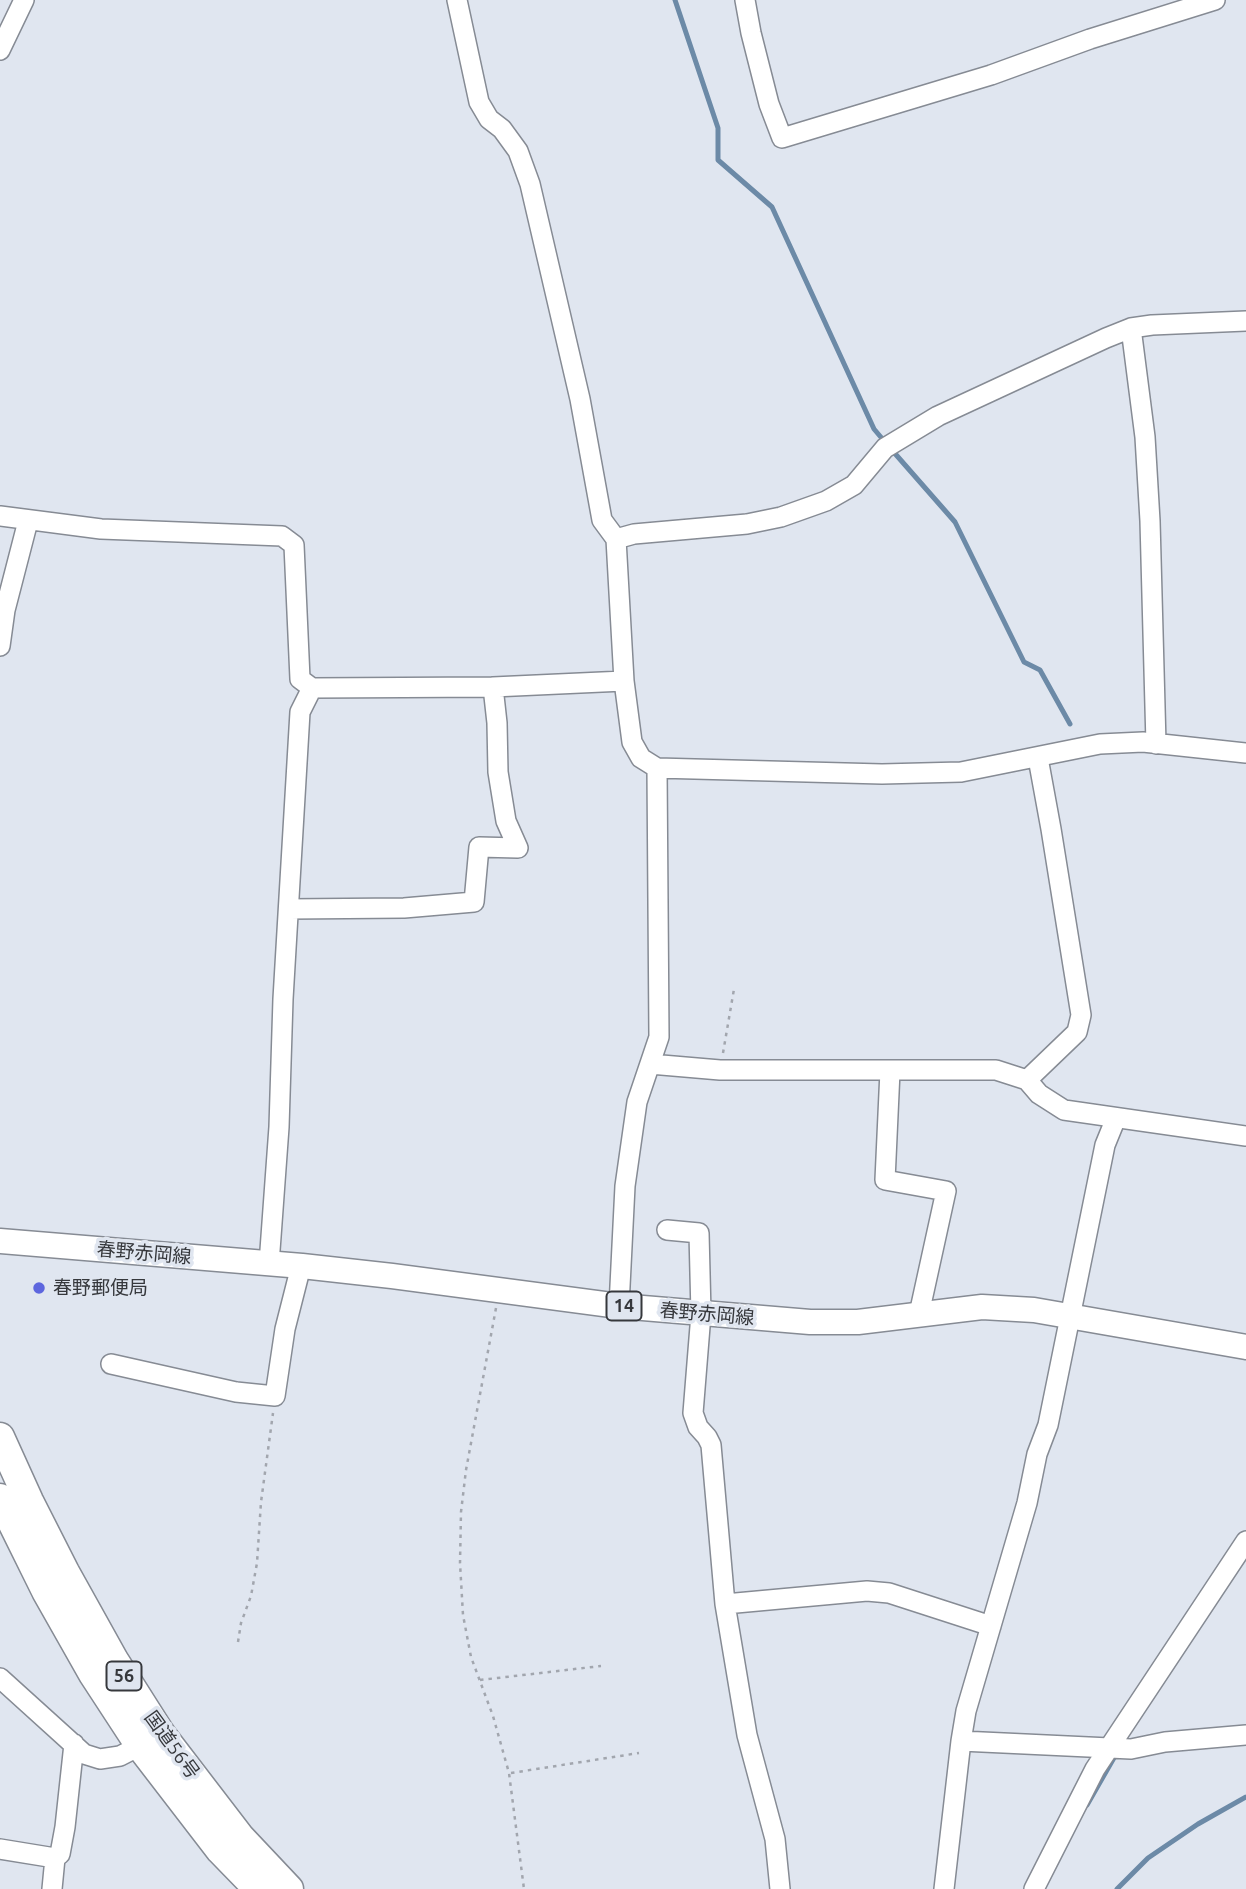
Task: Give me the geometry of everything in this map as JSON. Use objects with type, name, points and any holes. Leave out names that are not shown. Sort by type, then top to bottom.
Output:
[{"type":"highway","name":"国道56号","points":[[0,1437],[29,1501],[114,1660],[151,1740],[220,1850],[258,1889]]},
{"type":"highway","name":"国道56号","points":[[0,1498],[46,1591],[93,1674],[289,1889]]},
{"type":"main road","name":"春野赤岡線","points":[[0,1241],[301,1266],[619,1306],[810,1322],[858,1322],[982,1307],[1034,1310],[1246,1348]]},
{"type":"street","points":[[0,50],[24,0]]},
{"type":"street","points":[[457,0],[480,102],[489,119],[502,129],[518,151],[530,184],[580,399],[602,520],[616,539],[624,681],[632,742],[641,758],[657,768],[895,774],[961,772],[1100,744],[1156,744],[1246,753]]},
{"type":"street","points":[[745,0],[769,104],[782,138],[991,75],[1090,39],[1215,0]]},
{"type":"street","points":[[616,539],[634,534],[747,524],[780,517],[826,501],[854,485],[890,444],[938,416],[1131,328],[1246,321]]},
{"type":"street","points":[[1131,328],[1145,437],[1156,744]]},
{"type":"street","points":[[0,516],[101,529],[282,536],[294,545],[300,679],[312,688],[493,687],[624,681]]},
{"type":"street","points":[[0,646],[5,610],[28,521]]},
{"type":"street","points":[[289,909],[404,908],[474,902],[479,847],[518,848],[506,821],[498,772],[493,687]]},
{"type":"street","points":[[269,1264],[279,1127],[283,999],[300,712],[312,688]]},
{"type":"street","points":[[1027,1080],[1077,1032],[1081,1015],[1038,758]]},
{"type":"street","points":[[619,1306],[625,1186],[637,1102],[659,1037],[657,768]]},
{"type":"street","points":[[650,1064],[720,1070],[996,1070],[1027,1080],[1039,1094],[1065,1110],[1246,1136]]},
{"type":"street","points":[[890,1071],[884,1180],[946,1191],[919,1314]]},
{"type":"street","points":[[944,1889],[966,1710],[1027,1503],[1037,1454],[1048,1425],[1105,1145],[1116,1118]]},
{"type":"street","points":[[667,1230],[699,1233],[701,1314],[693,1413],[698,1427],[711,1445],[725,1604],[745,1723],[775,1839],[780,1889]]},
{"type":"street","points":[[111,1364],[236,1392],[275,1396],[285,1329],[301,1266]]},
{"type":"street","points":[[1034,1889],[1095,1769],[1246,1541]]},
{"type":"street","points":[[725,1604],[867,1591],[889,1593],[991,1626]]},
{"type":"street","points":[[0,1678],[84,1754],[100,1759],[120,1756],[151,1740]]},
{"type":"street","points":[[961,1741],[1131,1749],[1166,1741],[1246,1735]]},
{"type":"street","points":[[52,1889],[55,1858],[60,1853],[65,1827],[74,1744]]},
{"type":"street","points":[[0,1849],[55,1858]]},
{"type":"path","points":[[720,1070],[734,989]]},
{"type":"path","points":[[499,1289],[466,1470],[461,1513],[460,1563],[463,1615],[471,1657],[493,1716],[509,1773],[524,1889]]},
{"type":"path","points":[[237,1642],[251,1596],[257,1563],[261,1502],[275,1396]]},
{"type":"path","points":[[480,1681],[601,1667]]},
{"type":"path","points":[[509,1773],[639,1753]]},
{"type":"waterway","points":[[675,0],[718,128],[718,160],[772,207],[874,429],[885,442]]},
{"type":"waterway","points":[[891,449],[955,522],[1024,662],[1040,670],[1070,724]]},
{"type":"waterway","points":[[1087,1805],[1115,1756]]},
{"type":"waterway","points":[[1117,1889],[1148,1858],[1198,1824],[1246,1797]]},
{"type":"place","name":"春野郵便局","points":[[39,1288]]}]
